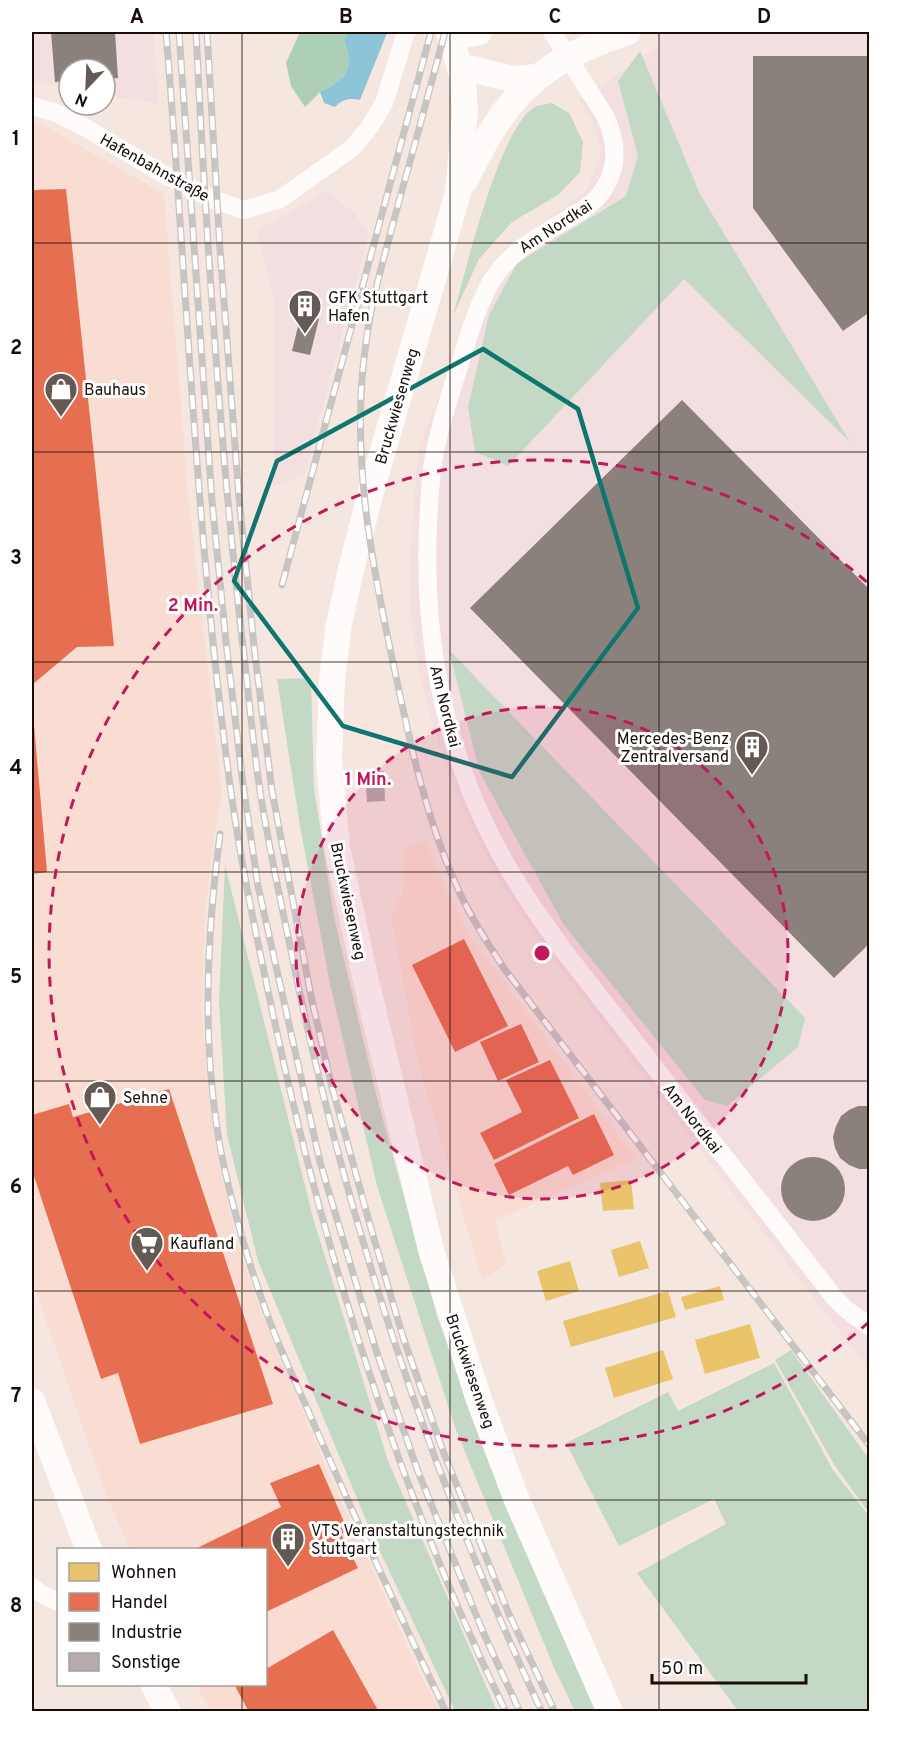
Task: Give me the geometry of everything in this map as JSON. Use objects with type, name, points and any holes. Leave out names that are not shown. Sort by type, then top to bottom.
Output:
[{"type":"main road","points":[[479,32],[450,35],[459,66],[513,79],[537,77]]},
{"type":"main road","points":[[458,193],[493,129],[507,109],[537,77],[568,56],[602,40],[628,32]]},
{"type":"main road","name":"Bruckwiesenweg","points":[[459,66],[463,79],[465,112],[458,193],[370,495],[344,604],[332,679],[329,761],[337,848],[366,981],[431,1250],[479,1400],[516,1498],[610,1712]]},
{"type":"main road","points":[[32,1401],[88,1548]]},
{"type":"main road","points":[[154,1686],[168,1712]]},
{"type":"street","name":"Hafenbahnstraße","points":[[32,106],[54,112],[86,128],[161,173],[212,199],[244,210],[280,199],[351,149],[369,128],[384,103],[406,32]]},
{"type":"street","name":"Am Nordkai","points":[[552,32],[605,116],[611,128],[615,155],[609,181],[596,200],[525,244],[507,260],[498,271],[478,310],[443,418],[434,458],[427,559],[433,652],[440,694],[465,777],[477,807],[510,872],[533,908],[615,1017],[834,1297],[870,1327]]},
{"type":"street","points":[[32,1587],[57,1602]]},
{"type":"highlighted area","points":[[483,349],[578,409],[638,608],[512,777],[343,726],[234,581],[277,461]]},
{"type":"shaded area","points":[[32,32],[153,32],[159,104],[117,96],[117,57],[57,57],[57,85],[32,82]]},
{"type":"shaded area","points":[[655,32],[869,32],[869,1370],[539,940],[496,877],[464,813],[443,761],[420,675],[411,619],[411,550],[418,452],[483,280],[506,248],[586,192],[601,154],[592,120],[579,101],[660,45]]},
{"type":"shaded area","points":[[32,121],[38,122],[164,194],[188,494],[222,793],[205,910],[202,1012],[208,1091],[218,1161],[238,1245],[263,1317],[328,1472],[419,1672],[440,1711],[211,1711],[197,1686],[267,1686],[267,1548],[130,1548],[107,1498],[32,1280]]},
{"type":"shaded area","points":[[327,191],[354,213],[369,234],[304,475],[273,486],[275,301],[256,231]]},
{"type":"shaded area","points":[[426,839],[440,879],[468,934],[636,1159],[495,1221],[506,1265],[482,1279],[418,1063],[391,915],[403,891],[403,850]]},
{"type":"green space","points":[[300,32],[348,32],[344,40],[350,53],[349,69],[338,83],[320,92],[305,107],[291,86],[286,63]]},
{"type":"green space","points":[[640,51],[700,194],[850,442],[684,279],[508,466],[475,452],[468,407],[489,315],[517,263],[626,196],[638,156],[618,81]]},
{"type":"green space","points":[[552,103],[569,113],[583,142],[580,172],[558,195],[512,222],[479,259],[453,316],[485,203],[509,142],[522,120],[535,107]]},
{"type":"green space","points":[[449,650],[805,1018],[798,1047],[727,1106],[705,1100],[564,925],[480,773]]},
{"type":"green space","points":[[311,678],[314,788],[334,917],[377,1098],[437,1316],[510,1515],[599,1711],[575,1711],[555,1670],[456,1430],[377,1186],[330,984],[300,826],[277,679]]},
{"type":"green space","points":[[225,865],[313,1218],[388,1461],[497,1711],[455,1711],[371,1532],[258,1261],[227,1135],[219,1001]]},
{"type":"green space","points":[[791,1350],[869,1459],[869,1513],[835,1466],[775,1360]]},
{"type":"green space","points":[[774,1363],[833,1470],[869,1516],[869,1711],[738,1711],[637,1573],[726,1524],[714,1499],[619,1546],[566,1443],[668,1392],[678,1411]]},
{"type":"water","points":[[348,32],[387,33],[360,100],[346,100],[335,107],[324,103],[320,92],[342,78],[349,66],[344,40]]},
{"type":"building: Wohnen","points":[[631,1180],[634,1209],[603,1211],[600,1183]]},
{"type":"building: Wohnen","points":[[640,1241],[649,1268],[619,1277],[611,1250]]},
{"type":"building: Wohnen","points":[[570,1261],[579,1291],[546,1301],[537,1271]]},
{"type":"building: Wohnen","points":[[720,1286],[724,1300],[685,1310],[681,1297]]},
{"type":"building: Wohnen","points":[[668,1291],[676,1317],[571,1347],[563,1321]]},
{"type":"building: Wohnen","points":[[750,1324],[760,1358],[705,1374],[695,1340]]},
{"type":"building: Wohnen","points":[[663,1350],[673,1379],[614,1398],[605,1368]]},
{"type":"building: Handel","name":"Bauhaus","points":[[66,189],[114,646],[77,647],[32,685],[32,190]]},
{"type":"building: Handel","points":[[32,714],[47,872],[32,874]]},
{"type":"building: Handel","points":[[464,939],[508,1026],[455,1052],[412,965]]},
{"type":"building: Handel","points":[[521,1024],[539,1062],[498,1081],[480,1042]]},
{"type":"building: Handel","points":[[550,1060],[579,1118],[494,1160],[480,1133],[522,1112],[506,1080]]},
{"type":"building: Handel","name":"Kaufland","points":[[169,1089],[273,1404],[140,1444],[118,1373],[101,1379],[32,1170],[32,1115],[69,1104],[73,1117]]},
{"type":"building: Handel","points":[[594,1114],[614,1155],[573,1175],[568,1166],[509,1195],[494,1164]]},
{"type":"building: Handel","points":[[319,1464],[348,1531],[341,1534],[358,1568],[267,1612],[267,1548],[197,1548],[281,1507],[270,1483]]},
{"type":"building: Handel","points":[[333,1630],[379,1712],[249,1712],[235,1686],[267,1686],[267,1668]]},
{"type":"building: Industrie","points":[[51,32],[115,32],[117,57],[57,57],[57,82],[55,82]]},
{"type":"building: Industrie","points":[[753,56],[870,56],[870,312],[843,331],[753,208]]},
{"type":"building: Industrie","name":"GFK Stuttgart Hafen","points":[[301,314],[319,319],[310,355],[292,351]]},
{"type":"building: Industrie","name":"Mercedes-Benz Zentralversand","points":[[682,400],[870,590],[870,943],[834,978],[470,608]]},
{"type":"building: Industrie","points":[[858,1106],[870,1106],[870,1169],[859,1169],[849,1165],[840,1158],[835,1148],[833,1137],[841,1116]]},
{"type":"building: Industrie","points":[[813,1157],[831,1162],[836,1166],[840,1171],[845,1189],[840,1207],[836,1212],[831,1216],[813,1221],[795,1216],[790,1212],[786,1207],[781,1189],[786,1171],[790,1166],[795,1162]]},
{"type":"building: Sonstige","points":[[384,771],[385,801],[367,802],[365,772]]},
{"type":"railway","points":[[166,32],[209,603],[231,792],[254,925],[291,1096],[314,1186],[367,1366],[430,1541],[506,1712]]},
{"type":"railway","points":[[179,32],[212,501],[226,642],[258,886],[320,1162],[375,1347],[417,1469],[483,1632],[520,1712]]},
{"type":"railway","points":[[196,32],[209,259],[234,562],[257,766],[277,886],[311,1045],[336,1143],[393,1337],[462,1527],[500,1620],[542,1712]]},
{"type":"railway","points":[[207,32],[220,249],[239,498],[254,646],[272,791],[312,1001],[331,1083],[403,1337],[443,1451],[509,1614],[555,1712]]},
{"type":"railway","points":[[282,585],[431,32]]},
{"type":"railway","points":[[445,32],[372,307],[366,343],[360,424],[365,506],[378,587],[406,724],[428,809],[447,864],[464,901],[503,967],[870,1446]]},
{"type":"railway","points":[[220,834],[209,957],[211,1080],[223,1162],[242,1239],[278,1343],[446,1712]]},
{"type":"place","name":"GFK Stuttgart Hafen","points":[[305,335]]},
{"type":"place","name":"Bauhaus","points":[[61,418]]},
{"type":"place","name":"Mercedes-Benz Zentralversand","points":[[752,776]]},
{"type":"place","name":"Sehne","points":[[100,1126]]},
{"type":"place","name":"Kaufland","points":[[147,1272]]},
{"type":"place","name":"VTS Veranstaltungstechnik Stuttgart","points":[[288,1568]]}]
